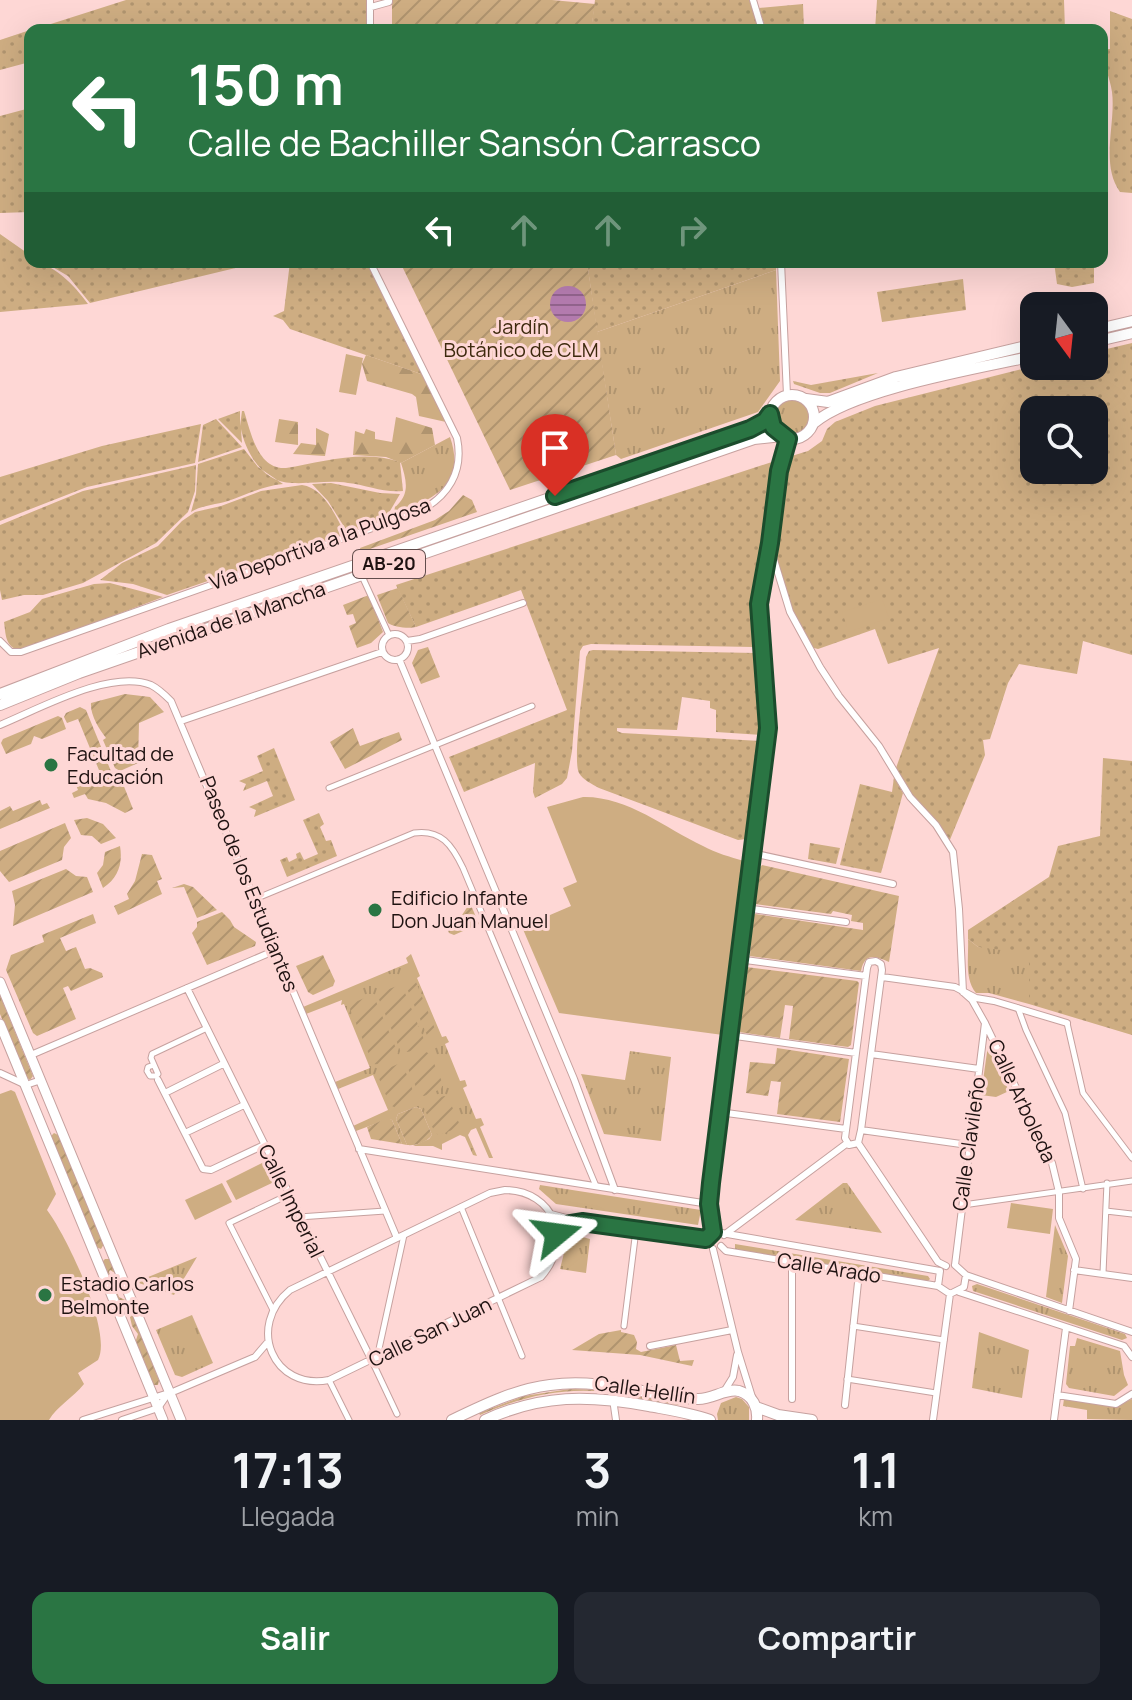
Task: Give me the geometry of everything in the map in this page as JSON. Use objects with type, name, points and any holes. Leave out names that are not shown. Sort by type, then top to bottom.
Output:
[{"type":"main road","points":[[1108,327],[1132,321]]},
{"type":"main road","points":[[1108,339],[1132,333]]},
{"type":"main road","points":[[787,395],[819,403],[896,377],[1020,347]]},
{"type":"main road","name":"AB-20","points":[[785,438],[801,438],[814,423],[833,410],[889,391],[1020,359]]},
{"type":"main road","name":"AB-20","points":[[770,414],[775,403],[787,395]]},
{"type":"main road","points":[[806,399],[814,411],[814,423]]},
{"type":"main road","points":[[770,414],[773,427],[785,438]]},
{"type":"main road","name":"Avenida de la Mancha","points":[[0,694],[169,629],[750,429],[765,421],[770,414]]},
{"type":"main road","name":"Avenida de la Mancha","points":[[0,705],[79,673],[746,441],[766,436],[785,438]]},
{"type":"main road","points":[[0,982],[181,1420]]},
{"type":"main road","points":[[0,1024],[163,1420]]},
{"type":"main road","name":"Calle Hellín","points":[[452,1420],[518,1392],[576,1382],[603,1383],[700,1399],[721,1394]]},
{"type":"main road","points":[[721,1394],[739,1391],[755,1404],[778,1415],[812,1420]]},
{"type":"main road","name":"Calle Hellín","points":[[490,1419],[521,1406],[579,1397],[613,1399],[706,1419],[721,1394]]},
{"type":"main road","points":[[755,1404],[757,1420]]},
{"type":"street","points":[[370,24],[370,3],[389,0]]},
{"type":"street","points":[[753,0],[760,24]]},
{"type":"street","name":"Vía Deportiva a la Pulgosa","points":[[0,641],[11,652],[21,652],[418,512],[439,500],[454,477],[459,456],[457,438],[373,268]]},
{"type":"street","points":[[781,268],[787,395]]},
{"type":"street","points":[[706,1239],[708,1247],[713,1249],[721,1246],[723,1240],[709,1204],[769,720],[759,604],[785,438]]},
{"type":"street","points":[[770,543],[790,612],[817,662],[839,696],[879,746],[910,797],[936,825],[953,852],[963,992]]},
{"type":"street","points":[[361,574],[389,635]]},
{"type":"street","points":[[382,652],[383,640],[389,635],[398,634],[407,641],[420,639],[523,603]]},
{"type":"street","points":[[382,652],[391,660],[399,659],[407,652],[407,641]]},
{"type":"street","points":[[181,721],[382,652]]},
{"type":"street","points":[[399,659],[574,1079],[615,1190]]},
{"type":"street","name":"Paseo de los Estudiantes","points":[[0,725],[74,694],[129,681],[145,683],[161,691],[171,701],[385,1211],[401,1236]]},
{"type":"street","points":[[329,788],[532,706]]},
{"type":"street","points":[[255,899],[414,833],[431,833],[446,841],[463,868],[596,1187]]},
{"type":"street","points":[[752,853],[893,884]]},
{"type":"street","points":[[745,908],[846,922]]},
{"type":"street","points":[[31,1055],[276,950]]},
{"type":"street","points":[[738,959],[866,976]]},
{"type":"street","points":[[846,1144],[867,965],[872,960],[881,964],[882,977],[858,1143],[943,1269]]},
{"type":"street","points":[[882,977],[955,987],[976,998],[1067,1023],[1083,1093],[1132,1158]]},
{"type":"street","name":"Calle Imperial","points":[[187,988],[326,1272],[374,1360],[397,1414]]},
{"type":"street","name":"Calle Arboleda","points":[[963,992],[972,1000],[985,1023],[1046,1147],[1059,1192],[1059,1218],[1076,1259],[1069,1311]]},
{"type":"street","points":[[1018,1008],[1065,1113],[1083,1189]]},
{"type":"street","name":"Calle Clavileño","points":[[955,1265],[960,1205],[985,1023]]},
{"type":"street","points":[[207,1028],[152,1054],[157,1078],[200,1166],[207,1171],[264,1145]]},
{"type":"street","points":[[728,1035],[856,1053]]},
{"type":"street","points":[[871,1054],[979,1069]]},
{"type":"street","points":[[165,1093],[223,1064]]},
{"type":"street","points":[[0,1073],[26,1085],[41,1080]]},
{"type":"street","points":[[0,1083],[8,1077]]},
{"type":"street","points":[[185,1133],[244,1105]]},
{"type":"street","points":[[719,1112],[846,1129]]},
{"type":"street","points":[[44,1131],[59,1125]]},
{"type":"street","points":[[861,1130],[968,1145]]},
{"type":"street","points":[[846,1144],[852,1146],[858,1143]]},
{"type":"street","points":[[551,1214],[582,1222],[706,1239],[719,1234],[846,1144]]},
{"type":"street","points":[[359,1149],[709,1204]]},
{"type":"street","points":[[960,1205],[1132,1181]]},
{"type":"street","points":[[1103,1273],[1108,1184]]},
{"type":"street","points":[[83,1420],[170,1392],[255,1357],[267,1343],[273,1310],[290,1290],[490,1193],[518,1190],[539,1200],[551,1214],[557,1234],[570,1224],[582,1222]]},
{"type":"street","points":[[273,1310],[229,1223],[288,1195]]},
{"type":"street","points":[[461,1207],[522,1356]]},
{"type":"street","points":[[299,1217],[385,1211]]},
{"type":"street","points":[[1106,1211],[1132,1214]]},
{"type":"street","points":[[624,1326],[636,1230]]},
{"type":"street","name":"Calle San Juan","points":[[329,1380],[541,1277],[552,1264],[557,1234]]},
{"type":"street","name":"Calle Arado","points":[[719,1234],[943,1269]]},
{"type":"street","points":[[374,1360],[401,1236]]},
{"type":"street","name":"Calle Arado","points":[[721,1246],[726,1251],[938,1286]]},
{"type":"street","points":[[713,1249],[732,1330],[755,1404]]},
{"type":"street","points":[[95,1257],[110,1251]]},
{"type":"street","points":[[792,1262],[792,1399]]},
{"type":"street","points":[[943,1269],[955,1265],[966,1275],[1132,1332]]},
{"type":"street","points":[[943,1269],[938,1286],[950,1294],[959,1292],[1124,1346],[1132,1357]]},
{"type":"street","points":[[1074,1270],[1132,1278]]},
{"type":"street","points":[[845,1405],[859,1273]]},
{"type":"street","points":[[959,1292],[964,1287],[966,1275]]},
{"type":"street","points":[[933,1420],[950,1294]]},
{"type":"street","points":[[853,1326],[944,1340]]},
{"type":"street","points":[[1054,1420],[1066,1328]]},
{"type":"street","points":[[650,1346],[732,1330]]},
{"type":"street","points":[[1124,1346],[1132,1341]]},
{"type":"street","points":[[267,1343],[274,1359],[295,1376],[315,1382],[329,1380],[349,1420]]},
{"type":"street","points":[[721,1394],[733,1377],[738,1352]]},
{"type":"street","points":[[255,1357],[274,1359]]},
{"type":"street","points":[[847,1379],[936,1393]]},
{"type":"street","points":[[122,1420],[158,1408],[170,1392]]},
{"type":"street","points":[[1057,1395],[1116,1404],[1132,1394]]},
{"type":"street","points":[[613,1399],[616,1420]]},
{"type":"green space","points":[[126,0],[367,0],[368,24],[51,24]]},
{"type":"green space","points":[[392,0],[552,0],[595,4],[592,24],[392,24]]},
{"type":"green space","points":[[595,0],[751,0],[758,24],[592,24]]},
{"type":"green space","points":[[877,0],[1064,0],[1065,24],[875,24]]},
{"type":"green space","points":[[803,4],[804,24],[764,24],[759,8]]},
{"type":"green space","points":[[1110,11],[1132,19],[1132,193],[1120,192],[1111,169],[1113,104],[1108,75]]},
{"type":"green space","points":[[24,32],[24,64],[0,70],[0,40]]},
{"type":"green space","points":[[24,110],[24,212],[0,213],[0,116]]},
{"type":"green space","points":[[0,234],[24,251],[24,268],[50,268],[63,276],[88,304],[0,312]]},
{"type":"green space","points":[[54,268],[236,268],[90,303],[68,276]]},
{"type":"green space","points":[[289,268],[370,268],[424,375],[290,329],[283,320],[273,316],[284,311]]},
{"type":"green space","name":"Jardín Botánico de CLM","points":[[403,268],[588,268],[616,455],[510,490]]},
{"type":"green space","points":[[588,268],[776,268],[776,270],[597,332]]},
{"type":"green space","points":[[1055,268],[1094,268],[1094,283],[1072,287],[1057,284]]},
{"type":"green space","points":[[776,270],[780,381],[758,412],[621,459],[616,455],[597,332]]},
{"type":"green space","points":[[963,279],[966,310],[882,322],[877,292]]},
{"type":"green space","points":[[1132,343],[1132,655],[1083,641],[1077,674],[1019,664],[1008,683],[990,739],[983,740],[985,755],[949,842],[911,797],[896,768],[939,648],[888,664],[875,629],[818,649],[810,647],[786,597],[773,555],[775,512],[785,458],[808,451],[822,441],[827,429],[835,422],[875,406],[1020,370],[1020,380],[1108,380],[1108,349]]},
{"type":"green space","points":[[346,354],[363,358],[356,395],[339,392]]},
{"type":"green space","points":[[366,355],[424,375],[446,422],[419,416],[416,397],[412,394],[367,381],[362,364]]},
{"type":"green space","points":[[878,373],[830,393],[820,393],[793,381],[811,385]]},
{"type":"green space","points":[[792,398],[805,403],[810,416],[805,429],[792,434],[779,429],[774,416],[779,403]]},
{"type":"green space","points":[[240,411],[240,426],[244,411],[262,457],[276,467],[358,457],[386,458],[400,462],[403,491],[341,482],[282,482],[273,478],[252,457],[241,429],[242,443],[218,419]]},
{"type":"green space","points":[[396,417],[432,428],[435,445],[401,463],[386,457],[353,455],[355,431],[364,434],[366,429],[375,432],[375,439],[392,442]]},
{"type":"green space","points":[[216,419],[242,447],[198,462],[203,425]]},
{"type":"green space","points":[[279,419],[298,422],[298,445],[275,442]]},
{"type":"green space","points":[[201,424],[195,463],[87,487],[0,521],[0,477],[102,446]]},
{"type":"green space","points":[[316,428],[329,434],[325,456],[293,454],[301,443],[316,445]]},
{"type":"green space","points":[[450,437],[454,468],[443,489],[421,503],[394,514],[406,488],[401,463]]},
{"type":"green space","points":[[244,449],[258,467],[283,484],[191,512],[198,464]]},
{"type":"green space","points":[[775,461],[756,604],[757,643],[753,647],[583,646],[567,778],[562,784],[535,798],[535,763],[464,792],[449,757],[567,710],[521,590],[416,627],[396,585]]},
{"type":"green space","points":[[196,465],[195,491],[188,512],[156,543],[83,583],[43,595],[2,600],[0,525],[83,491]]},
{"type":"green space","points":[[331,483],[400,494],[390,511],[395,517],[348,533],[328,501],[312,484]]},
{"type":"green space","points":[[302,485],[323,497],[345,534],[167,595],[133,584],[100,580],[122,563],[158,546],[195,512],[261,491]]},
{"type":"green space","points":[[463,495],[472,500],[477,512],[361,552],[360,548],[435,520],[449,511]]},
{"type":"green space","points":[[110,583],[163,597],[21,651],[9,644],[4,622],[30,612],[42,599],[94,584]]},
{"type":"green space","points":[[398,588],[416,627],[388,623],[377,595]]},
{"type":"green space","points":[[369,595],[383,632],[371,643],[357,648],[349,626],[356,623],[353,614],[347,615],[343,605]]},
{"type":"green space","points":[[882,599],[889,618],[849,632],[842,612]]},
{"type":"green space","points":[[428,647],[440,677],[421,684],[412,663],[418,650]]},
{"type":"green space","points":[[593,650],[756,653],[760,659],[765,705],[762,735],[716,732],[716,710],[710,708],[710,701],[682,697],[677,730],[617,728],[622,733],[760,741],[757,795],[753,822],[746,839],[738,840],[599,788],[579,773],[577,752],[586,657]]},
{"type":"green space","points":[[125,694],[150,697],[164,712],[139,723],[138,763],[120,771],[115,768],[103,740],[106,738],[93,717],[91,703]]},
{"type":"green space","points":[[80,707],[86,710],[117,786],[123,784],[133,809],[125,813],[106,803],[88,799],[85,794],[74,798],[72,793],[78,790],[76,785],[101,775],[78,719],[67,723],[64,717]]},
{"type":"green space","points":[[58,716],[66,729],[42,739],[34,736],[31,744],[6,754],[1,743],[3,739]]},
{"type":"green space","points":[[353,728],[360,746],[399,732],[402,740],[345,769],[330,742]]},
{"type":"green space","points":[[274,748],[295,800],[254,817],[256,810],[249,807],[273,796],[267,781],[243,791],[246,784],[239,781],[263,771],[257,756]]},
{"type":"green space","points":[[1103,758],[1132,761],[1132,1035],[1029,1004],[1029,963],[978,947],[968,939],[968,930],[1049,877],[1058,846],[1100,836]]},
{"type":"green space","points":[[894,777],[903,793],[881,873],[840,865],[860,784],[892,792]]},
{"type":"green space","points":[[583,797],[630,807],[708,848],[744,861],[723,1035],[559,1013],[522,927],[571,906],[563,888],[577,882],[547,807]]},
{"type":"green space","points":[[40,800],[42,805],[47,803],[50,808],[0,829],[0,811],[10,806],[13,811]]},
{"type":"green space","points":[[319,813],[324,824],[320,827],[326,841],[331,840],[337,856],[287,877],[280,860],[287,857],[289,862],[297,858],[296,854],[300,852],[304,860],[318,854],[303,820]]},
{"type":"green space","points":[[87,818],[103,824],[116,838],[101,844],[92,836],[81,835],[74,820]]},
{"type":"green space","points":[[65,823],[71,838],[64,847],[62,860],[9,882],[0,871],[0,851]]},
{"type":"green space","points":[[810,843],[840,848],[836,864],[808,859]]},
{"type":"green space","points":[[120,846],[118,870],[103,888],[97,873],[103,865],[105,852]]},
{"type":"green space","points":[[142,854],[152,855],[162,879],[157,881],[162,894],[118,915],[114,906],[129,899],[127,894],[135,881]]},
{"type":"green space","points":[[762,865],[899,896],[889,962],[871,957],[865,961],[861,971],[750,956],[752,916],[755,914],[863,930],[863,923],[851,921],[852,915],[755,904]]},
{"type":"green space","points":[[66,869],[76,876],[87,877],[93,892],[13,926],[15,905],[12,891]]},
{"type":"green space","points":[[184,884],[193,887],[217,910],[197,918],[184,887],[172,888]]},
{"type":"green space","points":[[470,903],[479,924],[454,935],[449,933],[447,922],[462,915]]},
{"type":"green space","points":[[222,912],[234,927],[256,942],[255,946],[207,965],[192,933],[197,922]]},
{"type":"green space","points":[[93,914],[96,923],[60,938],[66,951],[76,947],[85,969],[102,973],[103,977],[71,991],[68,986],[63,988],[76,1019],[37,1036],[6,970],[11,955],[44,942],[42,935]]},
{"type":"green space","points":[[968,939],[978,947],[1024,953],[1029,963],[1029,1004],[989,993],[976,993],[968,974]]},
{"type":"green space","points":[[411,954],[420,976],[417,978],[442,1037],[446,1036],[449,1042],[445,1044],[460,1081],[465,1080],[467,1086],[463,1088],[476,1119],[481,1118],[484,1125],[480,1127],[493,1158],[489,1158],[476,1128],[468,1135],[477,1156],[473,1155],[465,1137],[460,1135],[442,1144],[442,1150],[433,1146],[413,1146],[432,1135],[421,1109],[416,1107],[398,1114],[396,1119],[407,1145],[402,1144],[392,1120],[356,1131],[353,1126],[388,1110],[373,1075],[338,1089],[335,1082],[370,1068],[344,1004],[341,1005],[342,1000],[306,1014],[303,1007],[408,963],[406,958]]},
{"type":"green space","points":[[323,955],[335,981],[333,986],[313,995],[308,992],[296,966]]},
{"type":"green space","points":[[746,967],[857,981],[851,1045],[789,1039],[793,1006],[785,1005],[780,1038],[739,1032]]},
{"type":"green space","points":[[414,977],[439,1039],[429,1040],[406,986]]},
{"type":"green space","points":[[397,986],[403,988],[425,1042],[418,1049],[408,1052],[401,1052],[378,997],[381,992]]},
{"type":"green space","points":[[0,995],[33,1076],[30,1080],[26,1077],[0,1014]]},
{"type":"green space","points":[[369,996],[375,999],[398,1053],[380,1064],[373,1064],[350,1009],[353,1003]]},
{"type":"green space","points":[[988,1045],[1009,1091],[996,1097],[981,1095]]},
{"type":"green space","points":[[777,1048],[849,1059],[840,1122],[777,1114],[781,1082],[771,1081],[768,1096],[746,1093],[750,1062],[775,1064]]},
{"type":"green space","points":[[630,1051],[671,1057],[661,1141],[604,1134],[581,1074],[625,1080]]},
{"type":"green space","points":[[426,1052],[430,1054],[443,1084],[441,1089],[424,1096],[419,1094],[406,1064]]},
{"type":"green space","points":[[398,1064],[403,1065],[415,1096],[396,1108],[390,1105],[378,1076],[380,1072]]},
{"type":"green space","name":"Estadio Carlos Belmonte","points":[[11,1090],[15,1092],[56,1194],[47,1210],[75,1261],[99,1328],[101,1347],[98,1360],[78,1373],[84,1384],[49,1420],[0,1420],[0,1094]]},
{"type":"green space","points":[[448,1097],[459,1123],[457,1128],[440,1135],[435,1133],[424,1108],[426,1103]]},
{"type":"green space","points":[[416,1107],[421,1109],[432,1135],[421,1143],[407,1145],[396,1119],[398,1114]]},
{"type":"green space","points":[[388,1118],[392,1120],[402,1144],[371,1139],[367,1127]]},
{"type":"green space","points":[[54,1133],[58,1135],[104,1244],[101,1249],[96,1247],[51,1136]]},
{"type":"green space","points":[[264,1162],[274,1182],[236,1200],[226,1181]]},
{"type":"green space","points":[[222,1183],[232,1202],[195,1220],[185,1200]]},
{"type":"green space","points":[[847,1183],[882,1233],[795,1220]]},
{"type":"green space","points":[[540,1185],[701,1210],[698,1225],[556,1204],[539,1189]]},
{"type":"green space","points":[[1011,1203],[1053,1209],[1050,1234],[1007,1228]]},
{"type":"green space","points":[[1055,1225],[1068,1256],[1062,1303],[1046,1297]]},
{"type":"green space","points":[[571,1234],[590,1239],[586,1273],[560,1269]]},
{"type":"green space","points":[[735,1244],[928,1276],[930,1279],[735,1250]]},
{"type":"green space","points":[[197,1257],[174,1295],[136,1282]]},
{"type":"green space","points":[[109,1259],[115,1273],[109,1272],[119,1297],[127,1301],[159,1380],[158,1385],[153,1385],[135,1343],[138,1334],[129,1313],[120,1306],[102,1262]]},
{"type":"green space","points":[[977,1284],[1125,1334],[1127,1338],[1122,1340],[973,1291],[972,1286]]},
{"type":"green space","points":[[192,1315],[213,1363],[182,1377],[175,1375],[156,1330]]},
{"type":"green space","points":[[621,1330],[634,1335],[636,1349],[641,1352],[676,1345],[680,1361],[694,1360],[692,1366],[640,1355],[572,1350],[599,1334]]},
{"type":"green space","points":[[979,1332],[1029,1350],[1022,1398],[972,1388]]},
{"type":"green space","points":[[1077,1338],[1120,1351],[1128,1385],[1114,1396],[1069,1388],[1066,1384],[1070,1346],[1075,1346]]},
{"type":"green space","points":[[570,1389],[607,1390],[690,1404],[662,1403],[606,1392],[573,1391],[526,1398],[479,1413],[524,1396]]},
{"type":"green space","points":[[736,1397],[749,1407],[749,1420],[718,1420],[721,1403]]},
{"type":"green space","points":[[1064,1399],[1114,1407],[1132,1399],[1132,1420],[1087,1419],[1087,1410],[1063,1406]]},
{"type":"shaded area","points":[[568,286],[581,291],[586,304],[581,317],[568,322],[555,317],[550,304],[555,291]]},
{"type":"place","name":"Facultad de Educación","points":[[51,765]]},
{"type":"place","name":"Edificio Infante Don Juan Manuel","points":[[375,910]]},
{"type":"place","name":"Estadio Carlos Belmonte","points":[[45,1295]]},
{"type":"route","points":[[555,496],[758,426],[770,414],[776,433],[788,439],[779,471],[759,604],[769,720],[711,1183],[709,1204],[713,1232],[706,1239],[582,1222],[570,1224],[557,1234]]}]
